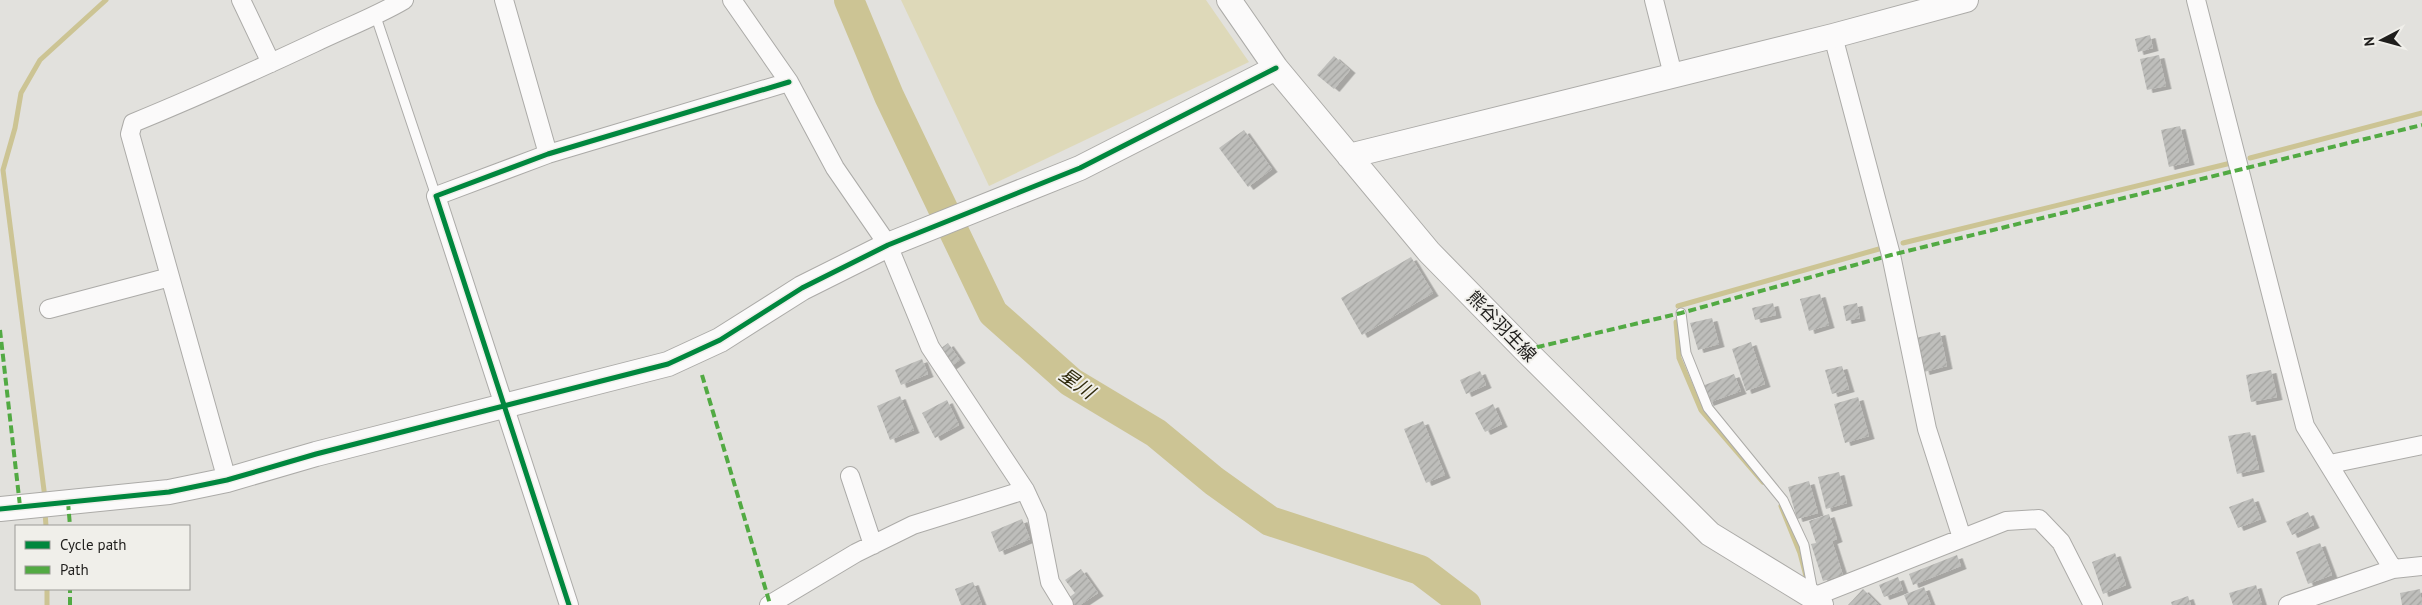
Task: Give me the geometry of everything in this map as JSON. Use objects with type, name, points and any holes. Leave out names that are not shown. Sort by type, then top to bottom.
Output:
[{"type":"street","points":[[241,0],[271,63]]},
{"type":"street","points":[[227,480],[130,134],[133,123],[225,85],[376,17],[404,0]]},
{"type":"street","points":[[504,0],[548,154]]},
{"type":"street","points":[[732,0],[789,82],[834,168],[896,242],[930,347],[1025,490],[1037,516],[1050,582],[1064,605]]},
{"type":"street","name":"熊谷羽生線","points":[[1229,0],[1276,68],[1429,252],[1710,534],[1817,601]]},
{"type":"street","points":[[1654,0],[1673,75]]},
{"type":"street","points":[[1350,156],[1833,36],[1966,0]]},
{"type":"street","points":[[2196,0],[2305,426],[2393,569]]},
{"type":"street","points":[[1833,36],[1891,255],[1927,430],[1962,538]]},
{"type":"street","points":[[0,509],[169,492],[227,480],[316,454],[668,364],[720,340],[802,288],[896,242],[1080,168],[1276,68]]},
{"type":"street","points":[[569,605],[436,196],[548,154],[789,82]]},
{"type":"street","points":[[49,309],[170,278]]},
{"type":"street","points":[[2330,464],[2422,445]]},
{"type":"street","points":[[850,476],[873,545]]},
{"type":"street","points":[[769,605],[788,600],[873,545],[913,525],[1025,490]]},
{"type":"street","points":[[1817,601],[2006,521],[2039,519],[2061,542],[2093,605]]},
{"type":"street","points":[[2288,605],[2393,569],[2422,566]]},
{"type":"lane","points":[[376,17],[436,196]]},
{"type":"lane","points":[[1681,313],[1686,353],[1708,408],[1783,500],[1804,545],[1817,601]]},
{"type":"shaded area","points":[[901,0],[1206,0],[1249,62],[989,186]]},
{"type":"building","points":[[2150,35],[2153,48],[2138,52],[2135,39]]},
{"type":"building","points":[[2159,55],[2166,86],[2147,90],[2140,59]]},
{"type":"building","points":[[1334,56],[1350,70],[1334,89],[1317,75]]},
{"type":"building","points":[[2180,126],[2189,162],[2169,167],[2161,130]]},
{"type":"building","points":[[1244,130],[1272,169],[1248,187],[1219,148]]},
{"type":"building","points":[[1411,257],[1433,293],[1362,335],[1341,298]]},
{"type":"building","points":[[1820,294],[1829,325],[1809,331],[1800,299]]},
{"type":"building","points":[[1773,303],[1776,315],[1755,320],[1752,308]]},
{"type":"building","points":[[1857,303],[1860,318],[1846,321],[1843,306]]},
{"type":"building","points":[[1712,318],[1719,344],[1698,350],[1690,323]]},
{"type":"building","points":[[1940,332],[1947,366],[1924,372],[1916,338]]},
{"type":"building","points":[[1751,342],[1765,384],[1746,391],[1732,349]]},
{"type":"building","points":[[948,343],[960,360],[947,369],[936,352]]},
{"type":"building","points":[[922,359],[928,374],[901,385],[895,370]]},
{"type":"building","points":[[1842,366],[1849,389],[1832,394],[1825,370]]},
{"type":"building","points":[[2271,370],[2277,397],[2251,402],[2246,375]]},
{"type":"building","points":[[1480,371],[1486,385],[1466,394],[1460,380]]},
{"type":"building","points":[[1734,374],[1741,391],[1708,403],[1702,386]]},
{"type":"building","points":[[900,396],[914,430],[890,440],[877,406]]},
{"type":"building","points":[[1858,397],[1869,436],[1845,443],[1834,404]]},
{"type":"building","points":[[947,400],[959,425],[935,438],[922,413]]},
{"type":"building","points":[[1493,404],[1502,424],[1485,432],[1475,413]]},
{"type":"building","points":[[1423,421],[1445,475],[1426,483],[1404,429]]},
{"type":"building","points":[[2250,432],[2259,469],[2237,474],[2228,436]]},
{"type":"building","points":[[1839,472],[1847,503],[1826,509],[1818,477]]},
{"type":"building","points":[[1809,481],[1818,513],[1797,519],[1788,487]]},
{"type":"building","points":[[2253,498],[2261,519],[2238,528],[2229,507]]},
{"type":"building","points":[[2308,512],[2314,525],[2292,535],[2286,522]]},
{"type":"building","points":[[1829,514],[1837,539],[1832,541],[1843,575],[1823,581],[1811,544],[1816,543],[1809,521]]},
{"type":"building","points":[[1022,519],[1030,539],[999,552],[991,532]]},
{"type":"building","points":[[2320,543],[2332,575],[2308,584],[2296,552]]},
{"type":"building","points":[[2115,553],[2126,585],[2103,594],[2092,562]]},
{"type":"building","points":[[1957,555],[1961,566],[1913,585],[1909,574]]},
{"type":"building","points":[[1081,569],[1098,593],[1080,605],[1071,605],[1067,599],[1075,593],[1065,580]]},
{"type":"building","points":[[1898,577],[1903,590],[1884,597],[1879,585]]},
{"type":"building","points":[[973,582],[982,605],[961,605],[955,589]]},
{"type":"building","points":[[2256,585],[2262,604],[2233,605],[2229,593]]},
{"type":"building","points":[[1924,587],[1931,605],[1908,605],[1904,595]]},
{"type":"building","points":[[1863,589],[1879,605],[1848,605]]},
{"type":"building","points":[[2420,589],[2422,605],[2402,605],[2400,593]]},
{"type":"building","points":[[2188,596],[2191,605],[2172,605],[2171,602]]},
{"type":"waterway","points":[[45,498],[3,170],[15,128],[21,93],[40,60],[106,0]]},
{"type":"waterway","name":"星川","points":[[849,0],[889,96],[993,313],[1071,382],[1156,433],[1214,481],[1270,521],[1420,570],[1466,605]]},
{"type":"waterway","points":[[2250,158],[2422,113]]},
{"type":"waterway","points":[[1903,243],[2231,163]]},
{"type":"waterway","points":[[1678,306],[1879,249]]},
{"type":"waterway","points":[[1676,322],[1679,358],[1701,410],[1763,482]]},
{"type":"waterway","points":[[1781,506],[1800,553],[1806,576]]},
{"type":"waterway","points":[[45,512],[46,525]]},
{"type":"waterway","points":[[47,590],[47,605]]},
{"type":"marked path","points":[[1525,350],[1681,313],[1891,255],[2422,125]]},
{"type":"marked path","points":[[0,330],[20,506]]},
{"type":"marked path","points":[[702,375],[770,604]]},
{"type":"marked path","points":[[68,502],[70,525]]},
{"type":"marked path","points":[[70,590],[70,605]]},
{"type":"cycle path","points":[[0,509],[169,492],[227,480],[316,454],[668,364],[720,340],[802,288],[888,245],[1080,168],[1276,68]]},
{"type":"cycle path","points":[[569,605],[436,196],[548,154],[789,82]]}]
